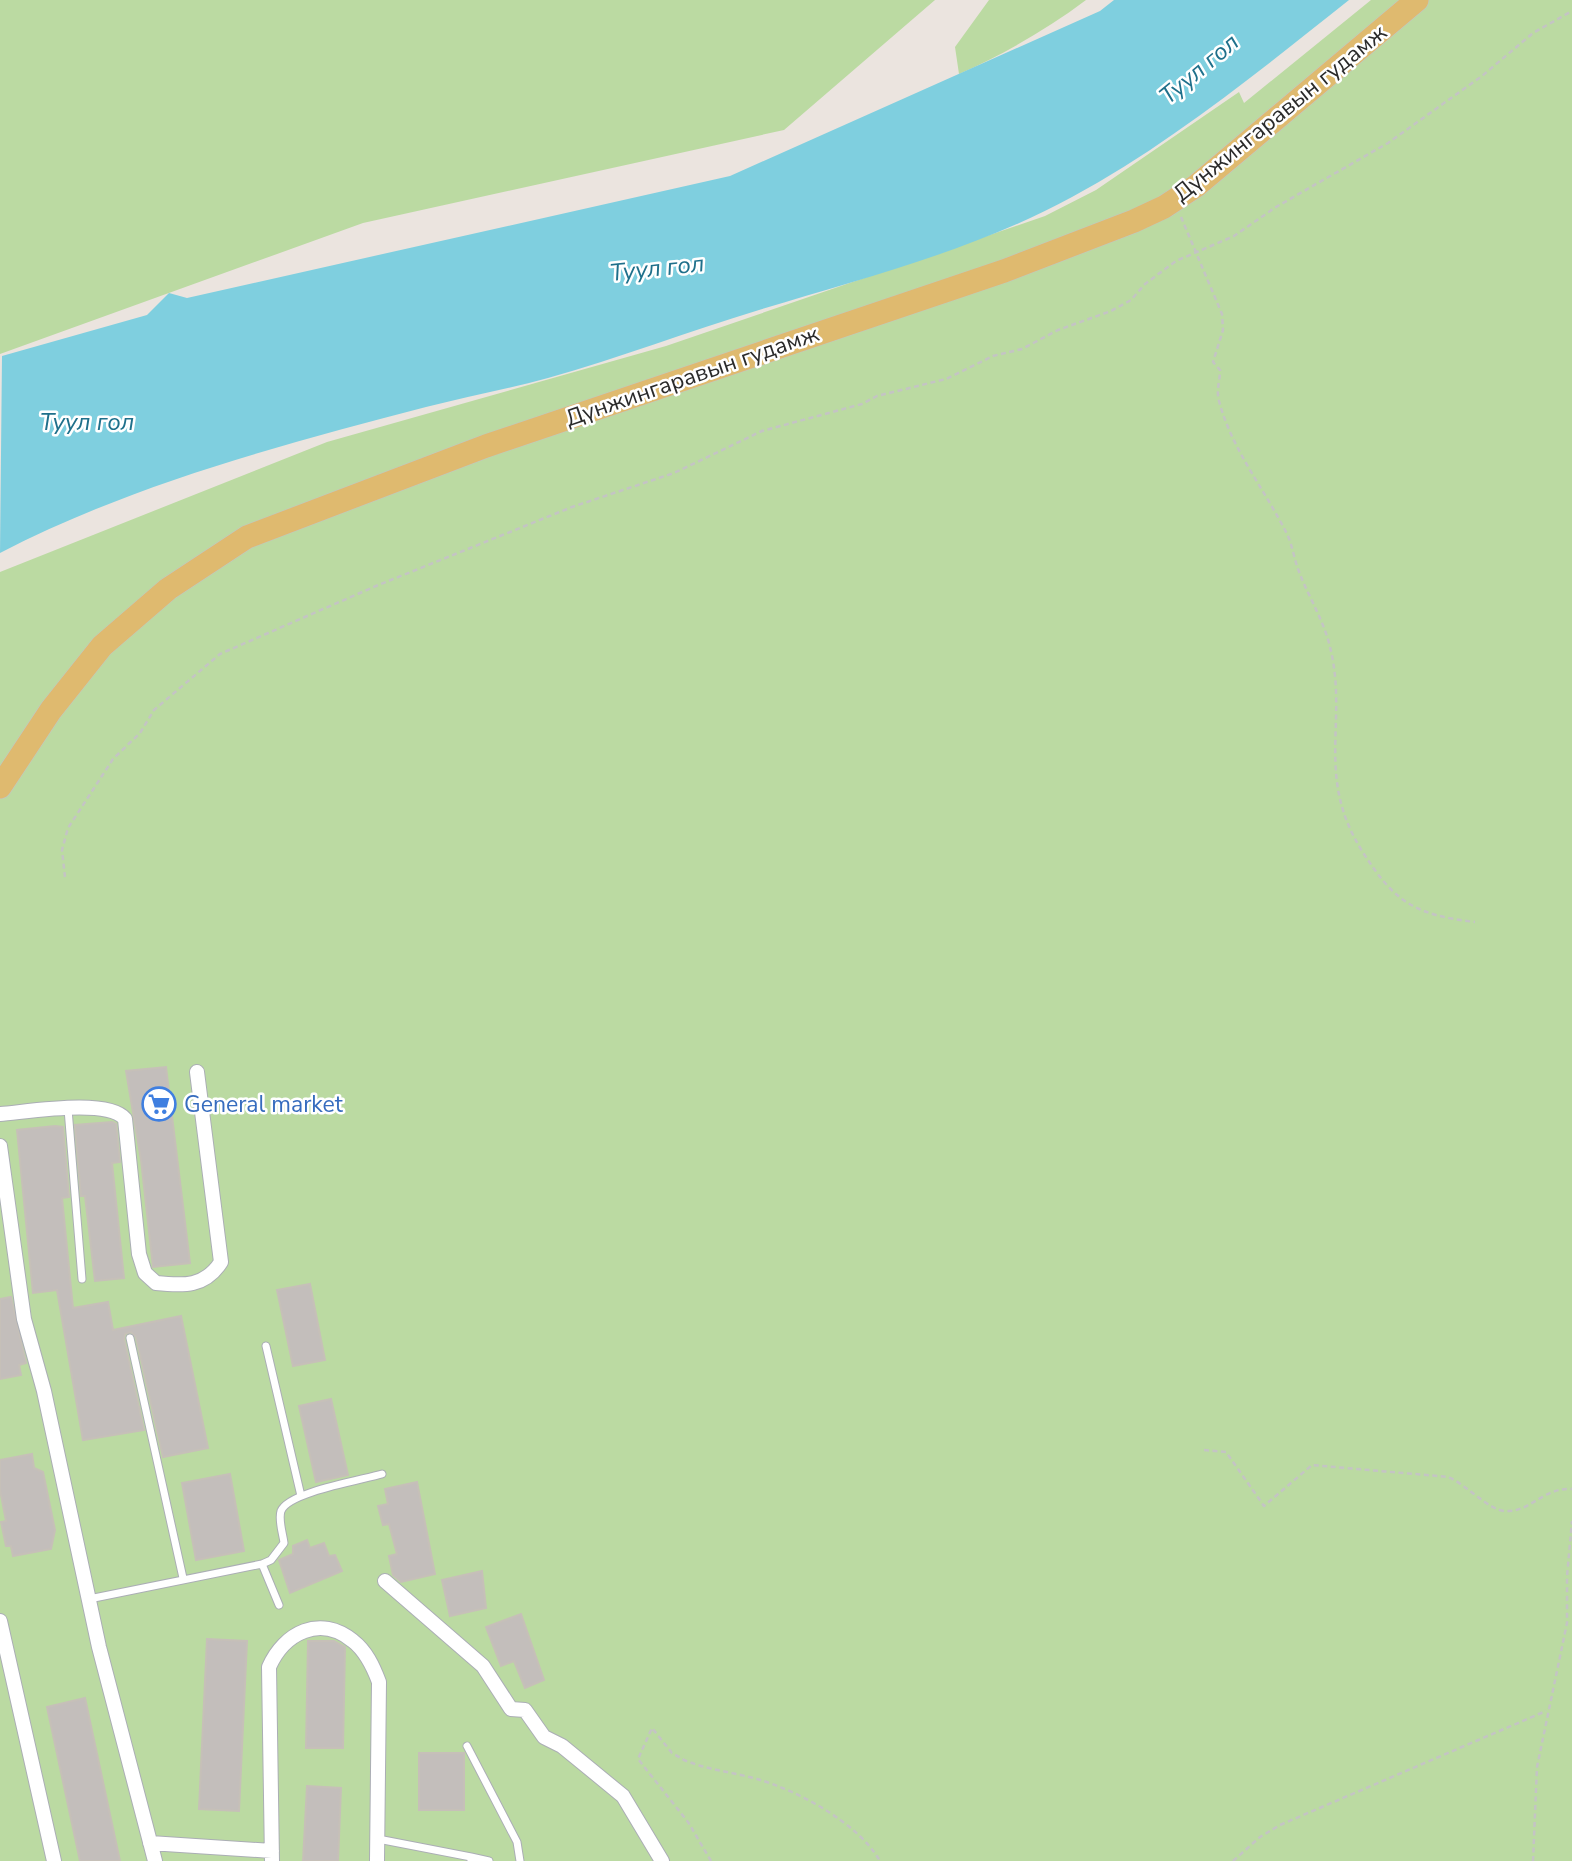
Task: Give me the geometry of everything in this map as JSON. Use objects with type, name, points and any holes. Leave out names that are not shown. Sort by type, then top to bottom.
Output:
[{"type":"main road","name":"Дүнжингаравын гудамж","points":[[0,787],[57,701],[102,646],[168,589],[247,537],[486,446],[1004,271],[1125,225],[1174,201],[1223,165],[1417,0]]},
{"type":"street","points":[[0,1114],[98,1108],[121,1114],[125,1119],[139,1254],[145,1273],[156,1283],[198,1283],[212,1276],[221,1262],[197,1072]]},
{"type":"street","points":[[0,1146],[24,1319],[124,1748],[155,1861]]},
{"type":"street","points":[[385,1581],[483,1666],[511,1709],[525,1710],[544,1737],[562,1746],[623,1796],[662,1861]]},
{"type":"street","points":[[0,1621],[54,1861]]},
{"type":"street","points":[[150,1843],[272,1856],[269,1667],[284,1641],[317,1628],[336,1631],[352,1640],[369,1658],[379,1682],[377,1861]]},
{"type":"lane","points":[[68,1110],[82,1279]]},
{"type":"lane","points":[[130,1338],[183,1578]]},
{"type":"lane","points":[[266,1346],[301,1496]]},
{"type":"lane","points":[[89,1599],[262,1564],[271,1560],[284,1543],[280,1516],[282,1508],[301,1496],[382,1475]]},
{"type":"lane","points":[[262,1564],[279,1605]]},
{"type":"lane","points":[[467,1746],[517,1842],[520,1861]]},
{"type":"lane","points":[[378,1839],[489,1861]]},
{"type":"path","points":[[65,877],[62,850],[68,828],[113,759],[140,733],[154,710],[220,654],[376,586],[572,508],[674,473],[762,431],[862,404],[877,396],[946,379],[993,356],[1022,349],[1059,330],[1111,311],[1130,300],[1145,284],[1176,261],[1234,236],[1276,207],[1388,143],[1482,76],[1533,33],[1572,11]]},
{"type":"path","points":[[1174,201],[1222,314],[1223,330],[1213,362],[1220,370],[1217,387],[1219,402],[1254,480],[1287,534],[1297,568],[1329,641],[1337,690],[1334,775],[1340,805],[1364,854],[1390,889],[1408,905],[1429,915],[1475,922]]},
{"type":"path","points":[[1204,1450],[1226,1452],[1264,1506],[1312,1465],[1448,1477],[1463,1483],[1490,1506],[1503,1512],[1517,1510],[1547,1492],[1572,1489]]},
{"type":"path","points":[[1533,1861],[1537,1767],[1546,1711],[1567,1623],[1567,1576],[1572,1521]]},
{"type":"path","points":[[1233,1861],[1260,1837],[1280,1825],[1546,1711]]},
{"type":"path","points":[[711,1861],[688,1822],[638,1759],[652,1728],[672,1753],[684,1760],[769,1783],[838,1818],[864,1838],[880,1861]]},
{"type":"green space","points":[[0,0],[935,0],[784,130],[363,223],[0,354]]},
{"type":"green space","points":[[989,0],[1086,0],[1024,41],[959,74],[955,47]]},
{"type":"green space","points":[[1371,0],[1572,0],[1572,1861],[0,1861],[0,572],[327,442],[666,346],[1045,216],[1096,190],[1239,92],[1244,103]]},
{"type":"water","name":"Туул гол","points":[[1114,0],[1349,0],[1215,104],[1144,154],[1072,197],[997,233],[879,274],[575,370],[372,421],[209,468],[102,506],[0,553],[2,356],[147,315],[169,293],[187,298],[730,176],[1100,11]]},
{"type":"building","points":[[166,1067],[190,1263],[153,1267],[141,1160],[126,1071]]},
{"type":"building","points":[[116,1124],[120,1162],[112,1163],[124,1278],[95,1281],[85,1196],[81,1196],[75,1125]]},
{"type":"building","points":[[63,1127],[69,1197],[62,1198],[73,1308],[108,1302],[113,1330],[181,1316],[208,1448],[163,1457],[136,1337],[131,1332],[125,1334],[124,1339],[144,1430],[83,1440],[57,1290],[33,1293],[17,1130]]},
{"type":"building","points":[[310,1284],[325,1360],[293,1366],[277,1290]]},
{"type":"building","points":[[11,1297],[26,1363],[19,1365],[21,1375],[0,1379],[0,1299]]},
{"type":"building","points":[[331,1399],[348,1475],[316,1482],[299,1406]]},
{"type":"building","points":[[32,1454],[34,1468],[43,1472],[55,1530],[51,1549],[13,1556],[11,1546],[6,1546],[1,1522],[6,1521],[0,1490],[0,1460]]},
{"type":"building","points":[[230,1474],[244,1551],[196,1560],[182,1483]]},
{"type":"building","points":[[417,1482],[435,1574],[401,1582],[393,1575],[389,1556],[397,1554],[389,1524],[383,1525],[378,1506],[388,1504],[385,1489]]},
{"type":"building","points":[[307,1540],[310,1548],[324,1543],[329,1556],[335,1555],[342,1571],[290,1593],[279,1560],[293,1554],[293,1546]]},
{"type":"building","points":[[482,1571],[486,1608],[450,1616],[442,1580]]},
{"type":"building","points":[[521,1614],[544,1680],[525,1688],[514,1661],[501,1666],[486,1627]]},
{"type":"building","points":[[207,1639],[247,1641],[239,1811],[199,1809]]},
{"type":"building","points":[[308,1641],[334,1641],[345,1647],[343,1748],[306,1748]]},
{"type":"building","points":[[85,1698],[120,1861],[80,1861],[47,1707]]},
{"type":"building","points":[[419,1753],[464,1753],[464,1810],[419,1810]]},
{"type":"building","points":[[307,1786],[341,1788],[338,1861],[303,1861]]},
{"type":"place","name":"General market","points":[[159,1104]]}]
